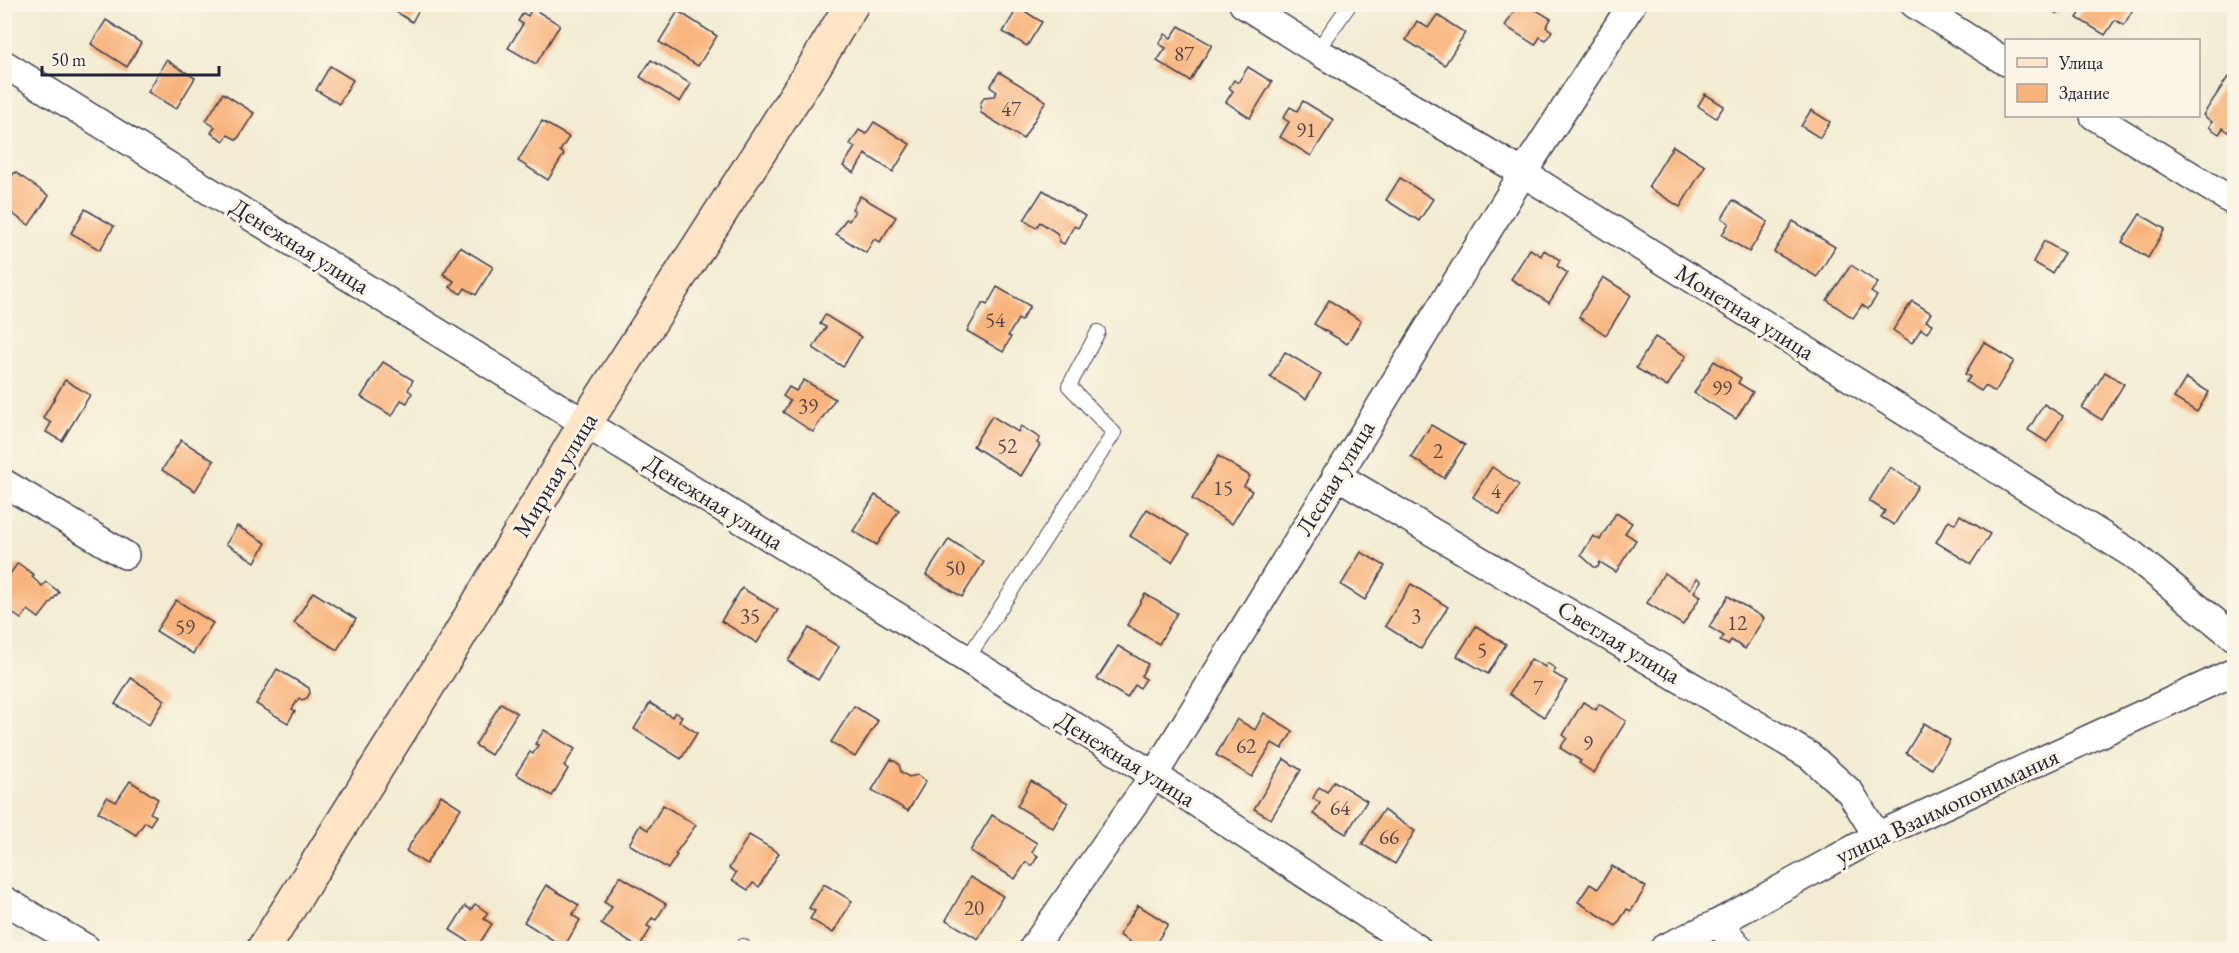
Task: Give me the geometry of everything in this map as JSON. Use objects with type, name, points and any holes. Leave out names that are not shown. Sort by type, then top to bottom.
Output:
[{"type":"street","name":"Мирная улица","points":[[264,948],[456,641],[586,422],[814,68],[852,4]]},
{"type":"street","name":"Монетная улица","points":[[1243,4],[1317,51],[1522,173],[2132,554],[2235,637]]},
{"type":"street","name":"Лесная улица","points":[[1033,948],[1154,775],[1522,173],[1632,4]]},
{"type":"street","points":[[1914,4],[2005,61]]},
{"type":"street","name":"Денежная улица","points":[[6,68],[586,422],[1154,775],[1418,948]]},
{"type":"street","points":[[2096,117],[2235,202]]},
{"type":"street","name":"Светлая улица","points":[[1336,475],[1810,756],[1850,792],[1877,837]]},
{"type":"street","points":[[4,483],[125,555]]},
{"type":"street","name":"улица Взаимопонимания","points":[[1664,948],[1718,923],[1877,837],[2235,672]]},
{"type":"street","points":[[4,900],[86,948]]},
{"type":"street","points":[[1718,923],[1739,948]]},
{"type":"lane","points":[[1317,51],[1350,4]]},
{"type":"lane","points":[[967,659],[1114,433],[1069,386],[1098,332]]},
{"type":"building","points":[[384,4],[422,4],[412,22]]},
{"type":"building","points":[[1518,4],[1527,4],[1551,19],[1546,27],[1552,31],[1546,40],[1540,37],[1535,45],[1505,26]]},
{"type":"building","points":[[2042,4],[2063,4],[2057,14]]},
{"type":"building","points":[[2086,4],[2136,4],[2124,25],[2115,20],[2105,35],[2077,18]]},
{"type":"building","points":[[1018,7],[1042,22],[1027,46],[1003,32]]},
{"type":"building","points":[[532,8],[560,25],[536,64],[508,48],[523,24],[518,21],[523,13],[528,16]]},
{"type":"building","points":[[678,11],[717,36],[698,66],[659,42]]},
{"type":"building","points":[[1437,15],[1465,33],[1445,65],[1406,40],[1417,21],[1428,28]]},
{"type":"building","points":[[106,20],[141,43],[127,67],[91,44]]},
{"type":"building","points":[[1179,26],[1212,45],[1190,81],[1157,61],[1166,48],[1159,44],[1165,34],[1171,38]]},
{"type":"building","points":[[166,60],[195,78],[176,109],[148,92]]},
{"type":"building","points":[[651,60],[691,84],[680,102],[640,77]]},
{"type":"building","points":[[330,66],[353,80],[339,104],[316,90]]},
{"type":"building","points":[[1248,67],[1272,82],[1250,118],[1226,102],[1233,91],[1229,88],[1234,80],[1238,83]]},
{"type":"building","points":[[999,72],[1046,101],[1023,139],[981,113],[980,105],[984,97],[994,96],[997,92],[990,87]]},
{"type":"building","points":[[2228,77],[2234,81],[2234,136],[2223,128],[2219,134],[2209,127],[2212,122],[2203,115]]},
{"type":"building","points":[[223,93],[254,113],[237,140],[228,135],[224,141],[211,133],[215,127],[206,121]]},
{"type":"building","points":[[1705,94],[1724,106],[1716,118],[1698,106]]},
{"type":"building","points":[[1303,101],[1334,120],[1311,156],[1280,137],[1289,122],[1283,118],[1290,107],[1297,111]]},
{"type":"building","points":[[1811,110],[1830,122],[1820,138],[1801,126]]},
{"type":"building","points":[[542,121],[569,137],[560,151],[564,154],[548,180],[518,161]]},
{"type":"building","points":[[874,122],[910,144],[893,172],[865,154],[854,173],[843,166],[855,147],[850,144],[859,130],[866,134]]},
{"type":"building","points":[[1673,146],[1705,166],[1680,207],[1648,187]]},
{"type":"building","points":[[15,172],[49,196],[29,225],[4,208],[4,186]]},
{"type":"building","points":[[1400,178],[1433,199],[1419,221],[1386,200]]},
{"type":"building","points":[[1043,190],[1085,216],[1078,228],[1074,226],[1064,244],[1060,242],[1057,233],[1040,222],[1036,228],[1024,220]]},
{"type":"building","points":[[860,196],[896,217],[880,242],[874,239],[866,253],[836,234],[846,219],[849,221],[855,211],[852,209]]},
{"type":"building","points":[[1733,200],[1768,222],[1749,252],[1722,235],[1729,223],[1722,218]]},
{"type":"building","points":[[85,209],[114,226],[100,250],[71,233]]},
{"type":"building","points":[[2140,214],[2165,229],[2148,258],[2122,242]]},
{"type":"building","points":[[1793,221],[1835,247],[1817,277],[1774,252]]},
{"type":"building","points":[[2044,241],[2064,253],[2052,273],[2033,262]]},
{"type":"building","points":[[460,247],[493,267],[476,295],[465,288],[461,294],[450,287],[454,281],[443,274]]},
{"type":"building","points":[[1530,249],[1541,256],[1544,250],[1560,260],[1557,266],[1568,273],[1549,303],[1511,279]]},
{"type":"building","points":[[1851,265],[1878,283],[1871,292],[1877,296],[1868,309],[1862,305],[1853,318],[1827,300]]},
{"type":"building","points":[[1603,277],[1631,295],[1606,335],[1579,317]]},
{"type":"building","points":[[997,287],[1030,306],[1021,321],[1018,319],[1008,336],[1011,337],[1003,352],[967,331],[983,303],[987,305]]},
{"type":"building","points":[[1329,300],[1361,321],[1347,344],[1314,324]]},
{"type":"building","points":[[1912,301],[1931,313],[1926,321],[1932,324],[1927,333],[1921,329],[1912,343],[1893,330]]},
{"type":"building","points":[[825,315],[861,337],[843,367],[813,348],[826,327],[820,324]]},
{"type":"building","points":[[1655,337],[1686,356],[1667,387],[1636,368]]},
{"type":"building","points":[[1984,342],[2014,361],[1995,392],[1985,386],[1981,391],[1966,382],[1970,377],[1965,374]]},
{"type":"building","points":[[1285,352],[1321,374],[1306,399],[1270,377]]},
{"type":"building","points":[[1714,361],[1741,378],[1738,383],[1753,392],[1736,419],[1694,393]]},
{"type":"building","points":[[383,362],[413,380],[408,390],[412,393],[407,403],[401,400],[392,416],[361,397]]},
{"type":"building","points":[[2105,372],[2124,384],[2102,420],[2082,408]]},
{"type":"building","points":[[2186,378],[2209,392],[2197,412],[2174,398]]},
{"type":"building","points":[[65,380],[90,395],[62,441],[46,432],[51,423],[43,418]]},
{"type":"building","points":[[804,380],[835,399],[813,432],[783,412],[790,401],[783,396],[789,387],[796,391]]},
{"type":"building","points":[[2044,404],[2063,416],[2047,442],[2028,430]]},
{"type":"building","points":[[992,416],[1018,432],[1021,426],[1040,438],[1037,443],[1040,445],[1021,476],[973,446]]},
{"type":"building","points":[[1431,425],[1465,445],[1444,478],[1411,457]]},
{"type":"building","points":[[181,440],[214,461],[195,491],[162,470]]},
{"type":"building","points":[[1218,456],[1250,476],[1244,486],[1252,491],[1232,524],[1192,499]]},
{"type":"building","points":[[1492,467],[1519,485],[1500,515],[1473,497]]},
{"type":"building","points":[[1890,467],[1918,486],[1894,525],[1881,517],[1885,511],[1869,501]]},
{"type":"building","points":[[875,495],[899,510],[877,545],[853,531]]},
{"type":"building","points":[[1147,509],[1189,535],[1172,562],[1130,536]]},
{"type":"building","points":[[1616,513],[1632,523],[1625,533],[1636,540],[1616,572],[1600,562],[1598,567],[1594,567],[1581,555],[1593,536],[1600,540]]},
{"type":"building","points":[[1960,515],[1990,534],[1971,564],[1936,542],[1949,520],[1955,524]]},
{"type":"building","points":[[237,526],[266,543],[255,562],[226,544]]},
{"type":"building","points":[[949,539],[984,562],[962,597],[926,575]]},
{"type":"building","points":[[1361,552],[1385,566],[1365,600],[1341,585]]},
{"type":"building","points":[[18,563],[34,575],[32,577],[42,586],[46,582],[59,592],[39,618],[28,610],[21,619],[5,608],[7,604],[4,602],[4,578],[6,579]]},
{"type":"building","points":[[1664,573],[1690,589],[1697,578],[1701,581],[1694,592],[1701,596],[1683,625],[1647,603]]},
{"type":"building","points":[[1411,584],[1448,607],[1421,649],[1385,626]]},
{"type":"building","points":[[742,588],[778,610],[757,643],[721,621]]},
{"type":"building","points":[[313,592],[356,619],[337,650],[294,623]]},
{"type":"building","points":[[1145,594],[1177,613],[1159,644],[1127,625]]},
{"type":"building","points":[[1728,596],[1764,618],[1745,649],[1731,640],[1728,645],[1720,641],[1724,636],[1709,627]]},
{"type":"building","points":[[176,600],[213,623],[193,654],[156,631]]},
{"type":"building","points":[[1476,626],[1506,644],[1488,674],[1457,656]]},
{"type":"building","points":[[809,628],[839,647],[818,680],[788,661]]},
{"type":"building","points":[[1118,646],[1148,664],[1141,676],[1146,679],[1140,688],[1135,685],[1127,698],[1097,679]]},
{"type":"building","points":[[1531,659],[1545,667],[1547,663],[1556,669],[1553,673],[1567,681],[1544,717],[1509,694]]},
{"type":"building","points":[[277,669],[309,688],[310,693],[307,698],[302,700],[299,698],[292,709],[295,711],[288,723],[256,704]]},
{"type":"building","points":[[131,678],[165,700],[149,725],[115,704]]},
{"type":"building","points":[[1583,702],[1596,710],[1599,704],[1626,721],[1594,773],[1579,763],[1581,761],[1560,748],[1567,738],[1563,735]]},
{"type":"building","points":[[501,703],[517,713],[491,755],[475,745]]},
{"type":"building","points":[[650,703],[672,717],[675,712],[682,716],[679,721],[697,733],[681,759],[634,729]]},
{"type":"building","points":[[854,706],[878,721],[855,757],[831,742]]},
{"type":"building","points":[[1264,713],[1293,731],[1282,749],[1272,743],[1252,777],[1216,755],[1237,719],[1255,730]]},
{"type":"building","points":[[1924,723],[1950,740],[1932,769],[1906,753]]},
{"type":"building","points":[[544,730],[575,749],[564,766],[568,769],[552,796],[516,774],[530,752],[533,754],[538,745],[535,744]]},
{"type":"building","points":[[891,759],[899,764],[901,772],[909,777],[917,775],[926,781],[908,811],[872,790]]},
{"type":"building","points":[[1284,759],[1301,770],[1271,819],[1254,809]]},
{"type":"building","points":[[130,781],[158,799],[150,813],[156,816],[150,825],[145,822],[136,835],[98,812],[107,797],[116,802]]},
{"type":"building","points":[[1031,781],[1068,803],[1053,828],[1017,806]]},
{"type":"building","points":[[1334,781],[1367,801],[1346,834],[1313,814],[1320,803],[1313,798],[1319,787],[1327,792]]},
{"type":"building","points":[[441,795],[461,808],[426,864],[406,851]]},
{"type":"building","points":[[663,805],[696,825],[675,854],[677,855],[668,869],[629,844],[640,825],[648,830]]},
{"type":"building","points":[[1383,810],[1415,831],[1395,864],[1362,844]]},
{"type":"building","points":[[992,815],[1037,843],[1032,852],[1038,856],[1032,866],[1026,862],[1015,879],[970,851]]},
{"type":"building","points":[[749,835],[779,853],[759,887],[753,883],[748,890],[732,880],[736,873],[729,868]]},
{"type":"building","points":[[1612,866],[1646,887],[1631,911],[1627,909],[1616,926],[1578,902],[1590,884],[1598,889]]},
{"type":"building","points":[[620,876],[666,904],[656,920],[652,918],[647,926],[651,928],[639,948],[601,924],[612,907],[604,902]]},
{"type":"building","points":[[970,877],[1003,896],[978,939],[946,920]]},
{"type":"building","points":[[824,884],[852,901],[833,933],[810,919],[815,911],[809,908]]},
{"type":"building","points":[[546,885],[579,905],[572,915],[580,920],[564,947],[524,922]]},
{"type":"building","points":[[475,904],[488,913],[484,919],[492,924],[477,947],[450,930],[465,906],[471,910]]},
{"type":"building","points":[[1138,905],[1168,924],[1153,948],[1140,948],[1119,935]]}]
